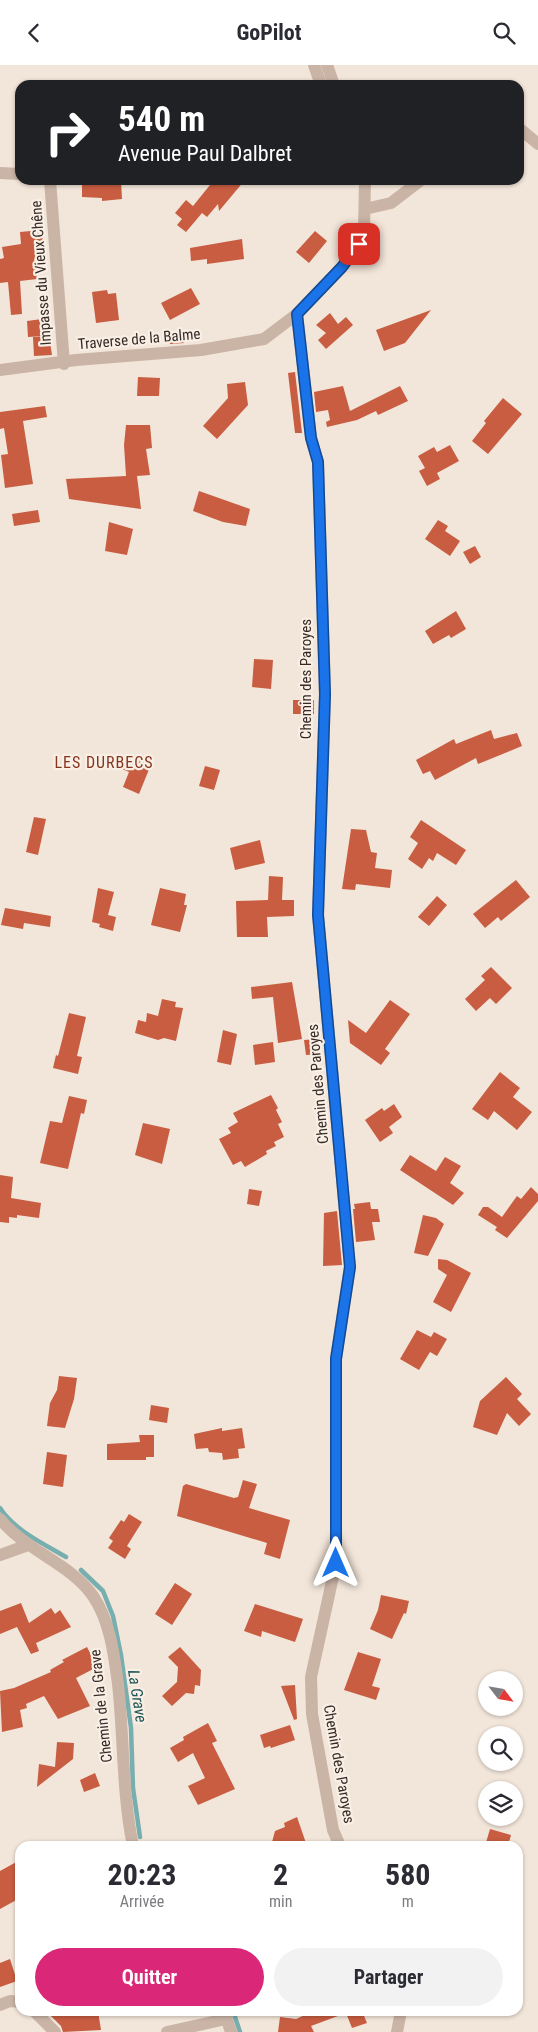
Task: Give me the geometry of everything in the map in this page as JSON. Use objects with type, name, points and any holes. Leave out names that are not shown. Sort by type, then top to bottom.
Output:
[{"type":"street","points":[[314,65],[319,80]]},
{"type":"street","points":[[327,65],[332,80]]},
{"type":"street","points":[[524,132],[538,144]]},
{"type":"street","points":[[0,173],[15,174]]},
{"type":"street","name":"Impasse du Vieux Chêne","points":[[50,185],[64,363]]},
{"type":"street","points":[[358,185],[364,202],[390,203],[414,185]]},
{"type":"street","name":"Traverse de la Balme","points":[[0,370],[201,350],[251,343],[264,339],[297,314],[342,267],[359,244],[364,231],[365,185]]},
{"type":"street","name":"Chemin des Paroyes","points":[[297,314],[311,438],[318,462],[325,694],[318,915],[350,1267],[336,1359],[336,1563],[311,1677],[312,1714],[333,1830],[338,1841]]},
{"type":"street","name":"Chemin de la Grave","points":[[0,1519],[10,1532],[71,1574],[87,1589],[94,1598],[107,1626],[115,1663],[123,1726],[125,1787],[133,1841]]},
{"type":"street","points":[[0,1555],[28,1545]]},
{"type":"street","points":[[0,2005],[10,2001],[15,2002]]},
{"type":"street","points":[[39,2016],[55,2032]]},
{"type":"street","points":[[167,2032],[222,2016]]},
{"type":"street","points":[[225,2016],[231,2032]]},
{"type":"street","points":[[397,2032],[400,2016]]},
{"type":"building","points":[[82,185],[121,185],[122,199],[102,201],[102,198],[82,197]]},
{"type":"building","points":[[210,185],[241,185],[219,211],[218,204],[207,217],[202,213],[186,232],[177,225],[182,219],[175,213],[186,200],[193,206]]},
{"type":"building","points":[[41,230],[46,258],[34,259],[37,279],[20,281],[22,314],[11,315],[8,282],[0,283],[0,259],[4,258],[2,247],[21,244],[20,232]]},
{"type":"building","points":[[315,231],[327,241],[309,263],[296,252]]},
{"type":"building","points":[[242,239],[244,259],[207,264],[207,259],[191,261],[190,248]]},
{"type":"building","points":[[191,288],[200,304],[170,320],[161,303]]},
{"type":"building","points":[[107,290],[108,294],[116,293],[119,320],[96,323],[92,292]]},
{"type":"building","points":[[431,310],[405,343],[384,351],[376,330]]},
{"type":"building","points":[[330,313],[338,324],[346,317],[353,325],[326,349],[318,340],[326,333],[316,325]]},
{"type":"building","points":[[42,319],[43,336],[28,337],[27,321]]},
{"type":"building","points":[[184,335],[184,343],[170,344],[169,336]]},
{"type":"building","points":[[49,336],[52,355],[34,356],[33,337]]},
{"type":"building","points":[[295,372],[302,433],[295,433],[288,373]]},
{"type":"building","points":[[138,377],[160,378],[159,396],[137,396]]},
{"type":"building","points":[[245,382],[248,405],[217,439],[203,426],[228,398],[227,384]]},
{"type":"building","points":[[343,386],[350,411],[400,386],[408,401],[378,415],[376,411],[357,420],[327,427],[326,422],[330,420],[328,410],[316,412],[314,392]]},
{"type":"building","points":[[503,398],[522,414],[488,454],[472,441],[486,423],[484,421]]},
{"type":"building","points":[[45,406],[47,417],[23,421],[33,484],[5,488],[1,455],[8,454],[4,428],[0,429],[0,412]]},
{"type":"building","points":[[126,425],[150,425],[152,448],[146,449],[150,475],[137,476],[141,509],[69,499],[66,479],[126,476],[124,445]]},
{"type":"building","points":[[450,445],[459,461],[437,473],[440,479],[427,486],[419,471],[425,468],[418,456],[434,447],[437,452]]},
{"type":"building","points":[[199,491],[250,509],[246,526],[223,522],[193,511]]},
{"type":"building","points":[[38,510],[40,522],[14,526],[12,514]]},
{"type":"building","points":[[438,520],[448,526],[445,531],[460,541],[450,556],[425,539]]},
{"type":"building","points":[[109,522],[133,529],[127,555],[105,551]]},
{"type":"building","points":[[475,546],[481,557],[470,564],[463,552]]},
{"type":"building","points":[[456,611],[466,629],[451,638],[449,635],[433,644],[425,631]]},
{"type":"building","points":[[254,659],[273,660],[271,689],[252,687]]},
{"type":"building","points":[[293,700],[314,700],[314,714],[293,714]]},
{"type":"building","points":[[491,730],[494,739],[517,733],[522,746],[478,764],[476,758],[435,780],[430,771],[423,774],[416,760],[454,739],[456,744]]},
{"type":"building","points":[[135,755],[152,762],[139,794],[123,787],[129,772],[122,769],[127,757],[134,759]]},
{"type":"building","points":[[205,766],[220,770],[214,790],[199,786]]},
{"type":"building","points":[[34,817],[46,819],[38,855],[26,852]]},
{"type":"building","points":[[421,820],[466,850],[456,865],[437,853],[433,861],[429,858],[422,869],[408,859],[418,843],[410,837]]},
{"type":"building","points":[[351,829],[366,830],[371,852],[377,853],[375,868],[392,870],[390,888],[356,884],[355,890],[342,889]]},
{"type":"building","points":[[260,840],[265,863],[235,870],[230,848]]},
{"type":"building","points":[[269,876],[283,877],[282,900],[294,900],[294,916],[267,917],[268,937],[237,937],[236,901],[268,900]]},
{"type":"building","points":[[516,880],[530,897],[501,921],[498,917],[485,928],[473,914]]},
{"type":"building","points":[[98,888],[114,892],[108,915],[116,917],[113,931],[99,927],[100,924],[92,922]]},
{"type":"building","points":[[160,888],[186,894],[184,905],[187,905],[180,932],[151,925]]},
{"type":"building","points":[[437,896],[447,905],[429,926],[418,917]]},
{"type":"building","points":[[5,908],[51,916],[50,927],[24,923],[23,929],[1,925]]},
{"type":"building","points":[[491,967],[512,988],[496,1004],[490,998],[476,1011],[465,999],[485,980],[481,976]]},
{"type":"building","points":[[292,982],[302,1039],[278,1043],[273,997],[252,999],[251,987]]},
{"type":"building","points":[[162,999],[176,1002],[175,1007],[183,1008],[176,1041],[164,1038],[158,1040],[135,1033],[138,1020],[146,1022],[147,1013],[158,1016]]},
{"type":"building","points":[[390,1000],[410,1014],[385,1049],[390,1053],[381,1065],[350,1043],[348,1020],[366,1033]]},
{"type":"building","points":[[69,1013],[86,1017],[77,1056],[82,1057],[78,1074],[53,1068]]},
{"type":"building","points":[[223,1030],[237,1034],[231,1065],[217,1062]]},
{"type":"building","points":[[316,1039],[318,1054],[306,1055],[304,1040]]},
{"type":"building","points":[[273,1042],[275,1062],[255,1065],[253,1045]]},
{"type":"building","points":[[500,1072],[520,1088],[513,1097],[532,1112],[517,1130],[494,1111],[488,1120],[472,1109]]},
{"type":"building","points":[[271,1095],[278,1108],[276,1110],[282,1122],[278,1124],[284,1137],[274,1142],[276,1146],[266,1151],[267,1154],[245,1167],[241,1161],[233,1165],[219,1139],[231,1133],[228,1128],[238,1122],[233,1113]]},
{"type":"building","points":[[69,1096],[87,1100],[84,1114],[81,1113],[68,1169],[40,1163],[50,1121],[62,1123]]},
{"type":"building","points":[[394,1104],[402,1117],[389,1127],[393,1133],[380,1142],[365,1120],[382,1108],[384,1111]]},
{"type":"building","points":[[143,1123],[170,1129],[162,1164],[135,1155]]},
{"type":"building","points":[[410,1155],[436,1171],[445,1157],[461,1166],[450,1183],[464,1193],[453,1205],[400,1170]]},
{"type":"building","points":[[0,1175],[13,1177],[11,1198],[41,1203],[39,1218],[17,1215],[17,1218],[9,1217],[9,1223],[0,1222]]},
{"type":"building","points":[[531,1187],[538,1194],[538,1201],[507,1238],[495,1230],[497,1227],[478,1215],[483,1207],[488,1207],[502,1217],[517,1196],[521,1199]]},
{"type":"building","points":[[249,1189],[262,1191],[259,1206],[247,1204]]},
{"type":"building","points":[[370,1202],[371,1209],[378,1209],[380,1222],[372,1222],[375,1240],[356,1242],[354,1204]]},
{"type":"building","points":[[337,1211],[342,1265],[323,1266],[324,1213]]},
{"type":"building","points":[[423,1215],[436,1218],[444,1224],[428,1256],[414,1253]]},
{"type":"building","points":[[438,1259],[447,1260],[471,1273],[451,1312],[433,1302],[447,1275],[438,1269]]},
{"type":"building","points":[[417,1330],[431,1337],[434,1332],[447,1339],[437,1356],[430,1352],[419,1370],[400,1359]]},
{"type":"building","points":[[59,1376],[77,1378],[74,1399],[65,1428],[47,1426],[50,1403],[57,1390]]},
{"type":"building","points":[[506,1377],[522,1394],[517,1399],[531,1414],[519,1426],[507,1413],[497,1435],[473,1427],[480,1401]]},
{"type":"building","points":[[151,1405],[169,1408],[167,1423],[149,1420]]},
{"type":"building","points":[[222,1428],[222,1431],[242,1428],[245,1448],[238,1449],[239,1458],[223,1460],[222,1453],[209,1452],[208,1448],[196,1449],[194,1434]]},
{"type":"building","points":[[139,1435],[154,1435],[154,1457],[146,1457],[146,1460],[107,1460],[107,1444],[140,1442]]},
{"type":"building","points":[[47,1452],[67,1455],[63,1487],[43,1484]]},
{"type":"building","points":[[243,1480],[257,1484],[249,1508],[290,1520],[280,1559],[264,1554],[267,1543],[177,1516],[183,1486],[186,1484],[234,1498],[238,1497]]},
{"type":"building","points":[[129,1514],[142,1522],[127,1546],[131,1549],[125,1559],[108,1548],[113,1541],[109,1538],[121,1520],[124,1522]]},
{"type":"building","points":[[175,1583],[192,1594],[172,1625],[155,1614]]},
{"type":"building","points":[[381,1595],[409,1601],[406,1614],[404,1613],[392,1639],[370,1629],[378,1610]]},
{"type":"building","points":[[21,1603],[29,1623],[51,1608],[55,1614],[60,1610],[71,1627],[36,1643],[39,1651],[31,1654],[17,1627],[0,1634],[0,1611]]},
{"type":"building","points":[[255,1604],[303,1619],[295,1642],[262,1631],[261,1637],[244,1631]]},
{"type":"building","points":[[87,1647],[97,1667],[76,1678],[90,1706],[58,1719],[44,1696],[26,1704],[27,1708],[20,1710],[23,1727],[2,1732],[0,1691],[14,1688],[51,1672],[50,1670],[64,1662],[62,1660]]},
{"type":"building","points":[[180,1647],[201,1670],[200,1686],[195,1685],[194,1694],[186,1693],[172,1706],[162,1696],[177,1682],[178,1667],[168,1657]]},
{"type":"building","points":[[358,1652],[381,1659],[372,1686],[380,1688],[376,1700],[344,1690]]},
{"type":"building","points":[[295,1685],[297,1719],[294,1720],[281,1686]]},
{"type":"building","points":[[208,1723],[217,1741],[212,1743],[235,1789],[198,1805],[188,1786],[205,1778],[193,1753],[178,1762],[170,1748],[184,1740],[183,1737]]},
{"type":"building","points":[[290,1725],[295,1740],[271,1748],[270,1746],[264,1748],[260,1735]]},
{"type":"building","points":[[57,1742],[74,1743],[73,1759],[37,1787],[39,1764],[55,1767]]},
{"type":"building","points":[[95,1773],[100,1786],[84,1792],[80,1780]]},
{"type":"building","points":[[297,1817],[305,1841],[272,1841],[275,1831],[285,1827],[284,1823]]},
{"type":"building","points":[[490,1829],[511,1835],[509,1841],[486,1841]]},
{"type":"building","points":[[15,1863],[15,1901],[0,1909],[0,1871]]},
{"type":"building","points":[[10,1959],[15,1975],[15,1982],[0,1987],[0,1963]]},
{"type":"building","points":[[51,2016],[99,2016],[101,2030],[63,2032],[61,2026]]},
{"type":"building","points":[[303,2016],[338,2016],[311,2026],[314,2032],[278,2032],[280,2017],[296,2019]]},
{"type":"building","points":[[347,2016],[364,2016],[367,2023],[352,2028]]},
{"type":"waterway","name":"La Grave","points":[[0,1508],[21,1530],[66,1557]]},
{"type":"waterway","name":"La Grave","points":[[81,1570],[103,1591],[113,1616],[121,1655],[131,1728],[133,1788],[140,1837]]},
{"type":"waterway","name":"La Grave","points":[[235,2016],[240,2032]]},
{"type":"district","name":"LES DURBECS","points":[[104,762]]},
{"type":"route","points":[[336,1563],[336,1359],[350,1267],[318,915],[325,694],[318,462],[311,438],[297,314],[342,267],[359,244]]}]
